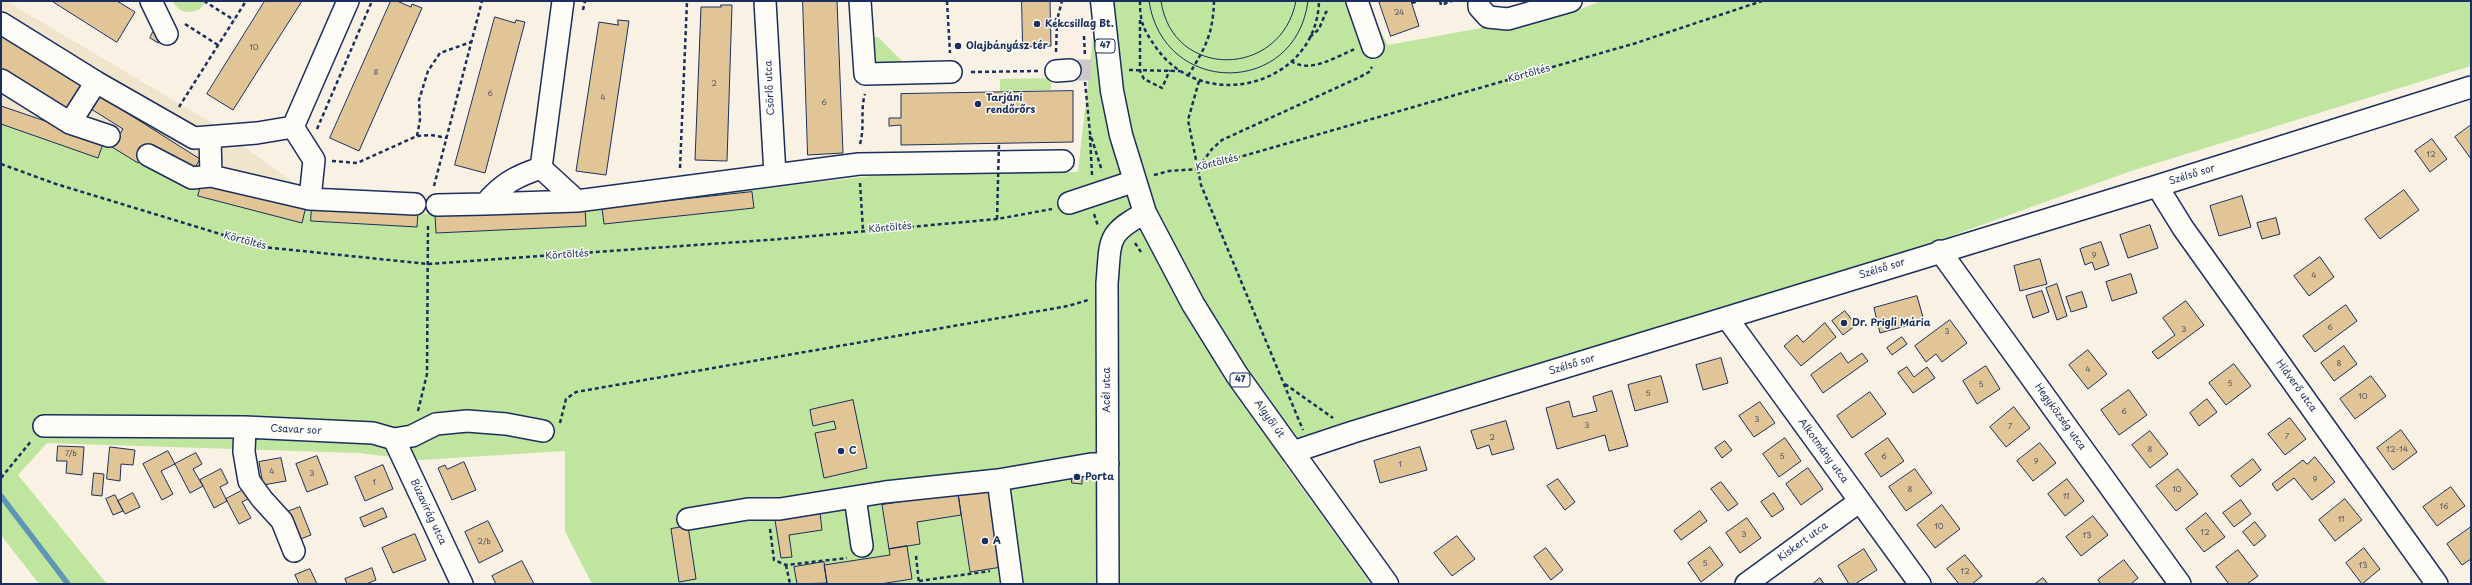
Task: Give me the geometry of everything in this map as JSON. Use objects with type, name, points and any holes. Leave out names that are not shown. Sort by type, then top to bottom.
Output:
[{"type":"main road","name":"47","points":[[1102,1],[1112,91],[1121,135],[1135,180]]},
{"type":"main road","name":"Algyői út","points":[[1135,180],[1145,213],[1175,273],[1204,324],[1237,375],[1302,450],[1387,584]]},
{"type":"street","points":[[151,1],[167,34]]},
{"type":"street","points":[[293,127],[348,1]]},
{"type":"street","points":[[540,168],[563,1]]},
{"type":"street","name":"Csörlő utca","points":[[765,1],[775,175]]},
{"type":"street","points":[[860,1],[865,74],[951,72]]},
{"type":"street","points":[[1357,1],[1373,45]]},
{"type":"street","points":[[1483,9],[1508,19],[1571,1]]},
{"type":"street","points":[[1,23],[96,82],[194,138],[293,127]]},
{"type":"street","points":[[1,80],[70,123],[109,136]]},
{"type":"street","points":[[70,123],[96,82]]},
{"type":"street","name":"Szélső sor","points":[[1302,450],[1353,432],[2157,186],[2471,87]]},
{"type":"street","points":[[1,91],[30,98]]},
{"type":"street","points":[[293,127],[311,155],[310,199]]},
{"type":"street","points":[[210,137],[211,176]]},
{"type":"street","points":[[148,155],[192,178],[211,176],[310,199],[429,204],[577,201],[680,189],[859,164],[1063,161]]},
{"type":"street","points":[[540,168],[577,201]]},
{"type":"street","points":[[485,204],[497,191],[517,176],[540,168]]},
{"type":"street","points":[[1069,203],[1135,180]]},
{"type":"street","name":"Hídverő utca","points":[[2157,186],[2182,228],[2437,584]]},
{"type":"street","name":"Acél utca","points":[[1108,584],[1107,294],[1111,245],[1114,234],[1123,224],[1145,213]]},
{"type":"street","name":"Hegyközség utca","points":[[1940,252],[2180,584]]},
{"type":"street","name":"Alkotmány utca","points":[[1727,318],[1920,584]]},
{"type":"street","points":[[403,438],[436,424],[467,420],[506,424],[543,431]]},
{"type":"street","name":"Csavar sor","points":[[44,426],[245,427],[373,433],[403,438]]},
{"type":"street","points":[[245,427],[244,452],[249,481],[282,521],[294,550]]},
{"type":"street","name":"Búzavirág utca","points":[[403,438],[462,584]]},
{"type":"street","points":[[688,519],[748,509],[768,509],[998,480],[1091,464],[1108,464]]},
{"type":"street","points":[[998,480],[1011,576]]},
{"type":"street","points":[[855,497],[862,546]]},
{"type":"street","name":"Kiskert utca","points":[[1746,584],[1860,501]]},
{"type":"path","points":[[204,1],[234,20]]},
{"type":"path","points":[[168,124],[246,1]]},
{"type":"path","points":[[372,1],[311,155],[357,163],[417,136],[431,135],[447,138]]},
{"type":"path","points":[[403,438],[427,374],[429,204],[482,1]]},
{"type":"path","points":[[680,189],[687,1]]},
{"type":"path","points":[[947,1],[951,72],[1063,70],[1057,20],[1062,1]]},
{"type":"path","points":[[1140,1],[1140,70],[1144,79],[1159,88],[1162,88],[1170,70]]},
{"type":"path","points":[[1188,76],[1208,42],[1213,24],[1214,1]]},
{"type":"path","points":[[1309,37],[1315,23],[1319,1]]},
{"type":"path","points":[[1412,4],[1419,1]]},
{"type":"path","points":[[1440,1],[1441,5],[1452,1]]},
{"type":"path","name":"Körtöltés","points":[[1135,180],[1169,171],[1198,169],[1636,43],[1762,1]]},
{"type":"path","points":[[1140,19],[1158,51],[1181,71],[1199,82],[1220,86],[1242,85],[1275,73],[1291,60],[1309,37],[1319,29],[1326,12],[1330,11]]},
{"type":"path","points":[[417,136],[420,120],[419,100],[428,71],[440,53],[472,42]]},
{"type":"path","points":[[1198,169],[1212,149],[1222,140],[1369,72],[1376,58],[1373,45],[1310,67],[1297,65],[1291,60]]},
{"type":"path","points":[[1123,70],[1181,71]]},
{"type":"path","points":[[863,230],[858,150],[863,134],[862,103],[865,92],[865,74]]},
{"type":"path","points":[[1199,82],[1188,120],[1201,185],[1285,384],[1302,450]]},
{"type":"path","points":[[997,219],[999,143]]},
{"type":"path","name":"Körtöltés","points":[[1,164],[56,184],[263,247],[428,264],[757,241],[863,230],[997,219],[1051,209],[1069,203]]},
{"type":"path","points":[[543,431],[555,428],[558,425],[566,399],[576,392],[1068,306],[1107,294]]},
{"type":"path","points":[[1285,384],[1353,432]]},
{"type":"path","points":[[2,478],[44,426]]},
{"type":"path","points":[[768,509],[774,560],[786,565],[858,557],[862,546]]},
{"type":"path","points":[[916,556],[919,583],[1011,576]]},
{"type":"path","points":[[786,565],[790,584]]},
{"type":"shaded area","points":[[1,1],[6,1],[212,123],[304,190],[411,195],[484,195],[578,190],[749,173],[752,192],[602,208],[435,215],[192,182],[138,163],[104,141],[1,106]]},
{"type":"green space","points":[[173,1],[206,1],[200,9],[188,12],[178,8]]},
{"type":"green space","points":[[1097,1],[1363,1],[1388,45],[1575,11],[1602,1],[2471,1],[2471,66],[2131,171],[1904,253],[1446,391],[1351,425],[1283,462],[1371,584],[592,584],[565,531],[565,451],[420,460],[359,453],[47,443],[18,475],[107,584],[39,584],[1,535],[1,106],[104,141],[138,163],[192,182],[435,215],[602,208],[895,173],[1078,172]]},
{"type":"green space","points":[[872,37],[878,37],[903,62],[903,66],[873,67]]},
{"type":"green space","points":[[1051,78],[1051,90],[1000,91],[1000,79]]},
{"type":"building","points":[[52,1],[117,1],[135,12],[117,42]]},
{"type":"building","points":[[265,1],[302,1],[233,110],[207,94]]},
{"type":"building","points":[[391,1],[397,1],[411,7],[412,4],[422,8],[359,151],[330,138]]},
{"type":"building","points":[[803,1],[837,1],[843,153],[808,155]]},
{"type":"building","name":"Kékcsillag Bt.","points":[[1022,1],[1050,1],[1051,46],[1023,47]]},
{"type":"building","points":[[1379,1],[1411,1],[1419,26],[1391,36]]},
{"type":"building","points":[[721,5],[732,5],[727,161],[695,160],[701,7],[721,7]]},
{"type":"building","points":[[495,17],[515,23],[516,20],[525,22],[485,173],[455,165]]},
{"type":"building","points":[[618,20],[629,21],[606,175],[576,171],[599,22],[618,25]]},
{"type":"building","points":[[153,32],[162,38],[158,43],[150,38]]},
{"type":"building","points":[[1,33],[82,84],[65,112],[1,72]]},
{"type":"building","points":[[1073,91],[1073,142],[901,145],[901,125],[889,126],[889,118],[901,118],[901,94]]},
{"type":"building","points":[[97,94],[200,159],[192,173],[149,146],[138,163],[112,147],[123,129],[88,107]]},
{"type":"building","points":[[1,106],[104,141],[98,158],[1,124]]},
{"type":"building","points":[[2471,125],[2471,159],[2455,137]]},
{"type":"building","points":[[2432,139],[2447,159],[2430,172],[2415,151]]},
{"type":"building","points":[[203,179],[306,206],[302,223],[198,196]]},
{"type":"building","points":[[2404,190],[2419,210],[2380,239],[2365,219]]},
{"type":"building","points":[[752,192],[754,208],[604,224],[602,208]]},
{"type":"building","points":[[2242,196],[2251,227],[2219,236],[2210,206]]},
{"type":"building","points":[[312,205],[418,212],[417,227],[311,221]]},
{"type":"building","points":[[585,208],[586,226],[436,233],[435,215]]},
{"type":"building","points":[[2276,218],[2280,234],[2262,239],[2257,223]]},
{"type":"building","points":[[2150,225],[2158,248],[2128,258],[2120,235]]},
{"type":"building","points":[[2101,242],[2109,265],[2095,270],[2092,262],[2085,265],[2080,249]]},
{"type":"building","points":[[2320,257],[2334,277],[2309,296],[2294,276]]},
{"type":"building","points":[[2040,259],[2047,284],[2020,291],[2014,266]]},
{"type":"building","points":[[2131,274],[2137,293],[2112,301],[2106,282]]},
{"type":"building","points":[[2057,284],[2067,316],[2057,320],[2046,288]]},
{"type":"building","points":[[2042,291],[2049,312],[2033,318],[2026,296]]},
{"type":"building","points":[[2082,292],[2087,307],[2071,312],[2066,297]]},
{"type":"building","points":[[1917,296],[1924,321],[1880,333],[1874,308]]},
{"type":"building","points":[[2186,301],[2204,325],[2158,359],[2152,352],[2175,335],[2163,318]]},
{"type":"building","points":[[2346,305],[2357,321],[2315,352],[2303,336]]},
{"type":"building","name":"Dr. Prigli Mária","points":[[1845,311],[1856,325],[1843,335],[1832,321]]},
{"type":"building","points":[[1950,320],[1967,343],[1942,362],[1936,354],[1926,362],[1915,346]]},
{"type":"building","points":[[1825,323],[1836,337],[1801,366],[1784,346],[1797,335],[1803,342]]},
{"type":"building","points":[[1902,337],[1907,344],[1892,355],[1887,348]]},
{"type":"building","points":[[2344,346],[2357,364],[2334,381],[2321,363]]},
{"type":"building","points":[[2088,350],[2107,374],[2088,389],[2069,365]]},
{"type":"building","points":[[1841,353],[1848,363],[1862,353],[1868,361],[1823,393],[1811,375]]},
{"type":"building","points":[[1721,358],[1728,383],[1703,390],[1696,365]]},
{"type":"building","points":[[2234,364],[2251,386],[2226,405],[2209,383]]},
{"type":"building","points":[[1986,366],[2000,389],[1977,404],[1963,381]]},
{"type":"building","points":[[1907,367],[1914,377],[1927,367],[1935,378],[1913,393],[1898,373]]},
{"type":"building","points":[[1661,376],[1668,402],[1635,411],[1628,385]]},
{"type":"building","points":[[2371,376],[2386,396],[2355,419],[2340,399]]},
{"type":"building","points":[[2129,390],[2147,415],[2119,435],[2101,410]]},
{"type":"building","points":[[1612,391],[1628,446],[1609,451],[1605,435],[1557,449],[1546,408],[1569,401],[1573,417],[1597,411],[1593,397]]},
{"type":"building","points":[[1870,392],[1886,414],[1852,438],[1837,416]]},
{"type":"building","points":[[2207,399],[2217,412],[2199,426],[2190,413]]},
{"type":"building","name":"C","points":[[853,400],[867,468],[824,478],[815,433],[836,429],[834,421],[813,426],[810,410]]},
{"type":"building","points":[[1760,402],[1775,423],[1754,437],[1739,416]]},
{"type":"building","points":[[2014,407],[2030,428],[2006,447],[1990,427]]},
{"type":"building","points":[[2290,418],[2306,439],[2285,455],[2268,434]]},
{"type":"building","points":[[1506,421],[1514,449],[1492,455],[1489,445],[1477,449],[1471,431]]},
{"type":"building","points":[[2401,430],[2417,452],[2393,470],[2377,448]]},
{"type":"building","points":[[2150,431],[2168,454],[2150,468],[2132,445]]},
{"type":"building","points":[[1785,438],[1801,461],[1779,477],[1763,454]]},
{"type":"building","points":[[1888,438],[1904,461],[1881,477],[1865,454]]},
{"type":"building","points":[[1725,441],[1732,450],[1722,458],[1715,448]]},
{"type":"building","points":[[2040,443],[2056,463],[2033,481],[2017,461]]},
{"type":"building","points":[[58,446],[84,447],[82,475],[66,473],[67,461],[57,461]]},
{"type":"building","points":[[110,447],[135,450],[133,465],[121,464],[120,481],[107,479]]},
{"type":"building","points":[[1420,447],[1427,470],[1380,483],[1374,461]]},
{"type":"building","points":[[168,451],[175,464],[161,471],[173,494],[162,500],[143,464]]},
{"type":"building","points":[[196,453],[202,464],[193,469],[203,486],[190,493],[175,464]]},
{"type":"building","points":[[317,456],[328,484],[307,492],[296,464]]},
{"type":"building","points":[[2315,457],[2335,482],[2312,500],[2294,478],[2277,491],[2272,484],[2303,460],[2307,464]]},
{"type":"building","points":[[281,458],[286,481],[263,485],[259,462]]},
{"type":"building","points":[[2253,459],[2261,470],[2240,487],[2231,476]]},
{"type":"building","points":[[464,462],[476,490],[452,500],[438,468],[445,465],[447,469]]},
{"type":"building","points":[[383,465],[393,489],[365,501],[355,477]]},
{"type":"building","points":[[1808,468],[1823,489],[1801,505],[1786,484]]},
{"type":"building","points":[[221,469],[228,483],[220,487],[227,501],[214,508],[200,480]]},
{"type":"building","points":[[1915,469],[1932,493],[1906,511],[1889,487]]},
{"type":"building","points":[[2178,469],[2198,494],[2176,511],[2156,486]]},
{"type":"building","name":"Porta","points":[[1072,470],[1082,471],[1082,484],[1072,483]]},
{"type":"building","points":[[94,473],[104,474],[102,496],[92,495]]},
{"type":"building","points":[[1558,479],[1575,502],[1565,510],[1547,486]]},
{"type":"building","points":[[2067,479],[2084,501],[2065,516],[2048,494]]},
{"type":"building","points":[[1721,482],[1738,504],[1728,511],[1711,489]]},
{"type":"building","name":"A","points":[[996,487],[1008,566],[970,572],[958,493]]},
{"type":"building","points":[[2451,487],[2465,506],[2437,526],[2423,507]]},
{"type":"building","points":[[247,488],[252,497],[242,502],[251,518],[239,524],[226,499]]},
{"type":"building","points":[[133,493],[140,507],[125,514],[118,501]]},
{"type":"building","points":[[958,493],[961,515],[917,522],[920,544],[889,549],[882,505]]},
{"type":"building","points":[[1774,493],[1784,509],[1772,517],[1761,502]]},
{"type":"building","points":[[115,495],[123,511],[113,515],[106,499]]},
{"type":"building","points":[[2345,499],[2362,520],[2335,541],[2319,520]]},
{"type":"building","points":[[2241,500],[2251,514],[2234,527],[2223,513]]},
{"type":"building","points":[[1942,505],[1960,529],[1935,548],[1917,525]]},
{"type":"building","points":[[300,507],[311,535],[298,540],[287,512]]},
{"type":"building","points":[[383,508],[387,517],[364,527],[360,518]]},
{"type":"building","points":[[1700,511],[1707,521],[1681,540],[1674,531]]},
{"type":"building","points":[[820,513],[822,530],[789,535],[792,557],[781,558],[775,520]]},
{"type":"building","points":[[2206,513],[2225,537],[2204,552],[2186,529]]},
{"type":"building","points":[[2093,516],[2108,535],[2081,556],[2066,537]]},
{"type":"building","points":[[1747,518],[1761,538],[1740,553],[1726,533]]},
{"type":"building","points":[[488,521],[503,551],[479,563],[465,532]]},
{"type":"building","points":[[2255,522],[2266,536],[2254,546],[2243,532]]},
{"type":"building","points":[[688,526],[696,579],[679,582],[671,529]]},
{"type":"building","points":[[2471,527],[2471,559],[2462,565],[2447,544]]},
{"type":"building","points":[[415,534],[426,560],[393,573],[382,548]]},
{"type":"building","points":[[1457,536],[1475,559],[1452,576],[1434,553]]},
{"type":"building","points":[[907,546],[912,579],[880,584],[827,584],[824,565],[890,555],[889,549]]},
{"type":"building","points":[[1710,547],[1723,565],[1701,582],[1688,563]]},
{"type":"building","points":[[1546,548],[1563,570],[1551,580],[1534,557]]},
{"type":"building","points":[[2364,548],[2380,569],[2362,584],[2346,563]]},
{"type":"building","points":[[1864,549],[1877,570],[1855,584],[1849,584],[1838,566]]},
{"type":"building","points":[[2238,550],[2258,576],[2247,584],[2229,584],[2216,567]]},
{"type":"building","points":[[1965,555],[1982,576],[1972,584],[1959,584],[1947,569]]},
{"type":"building","points":[[2124,560],[2138,578],[2131,584],[2101,584],[2098,580]]},
{"type":"building","points":[[522,561],[534,584],[496,584],[492,576]]},
{"type":"building","points":[[824,562],[827,583],[797,584],[794,567]]},
{"type":"building","points":[[372,568],[376,580],[366,584],[347,584],[345,579]]},
{"type":"building","points":[[310,569],[317,584],[299,584],[295,575]]},
{"type":"building","points":[[1820,578],[1824,584],[1813,584]]},
{"type":"building","points":[[2043,578],[2048,584],[2035,584]]},
{"type":"waterway","points":[[1,496],[68,584]]},
{"type":"tunnel","points":[[1070,70],[1123,70]]},
{"type":"tram line","points":[[1149,1],[1159,32],[1178,55],[1202,68],[1229,73],[1256,68],[1280,55],[1298,32],[1308,1]]},
{"type":"tram line","points":[[1161,1],[1169,27],[1185,45],[1205,56],[1227,60],[1250,56],[1270,45],[1286,27],[1296,1]]},
{"type":"place","name":"Kékcsillag Bt.","points":[[1037,24]]},
{"type":"place","name":"Olajbányász tér","points":[[958,46]]},
{"type":"place","name":"Tarjáni rendőrőrs","points":[[978,104]]},
{"type":"place","name":"Dr. Prigli Mária","points":[[1844,323]]},
{"type":"place","name":"C","points":[[841,451]]},
{"type":"place","name":"Porta","points":[[1077,477]]},
{"type":"place","name":"A","points":[[985,541]]}]
